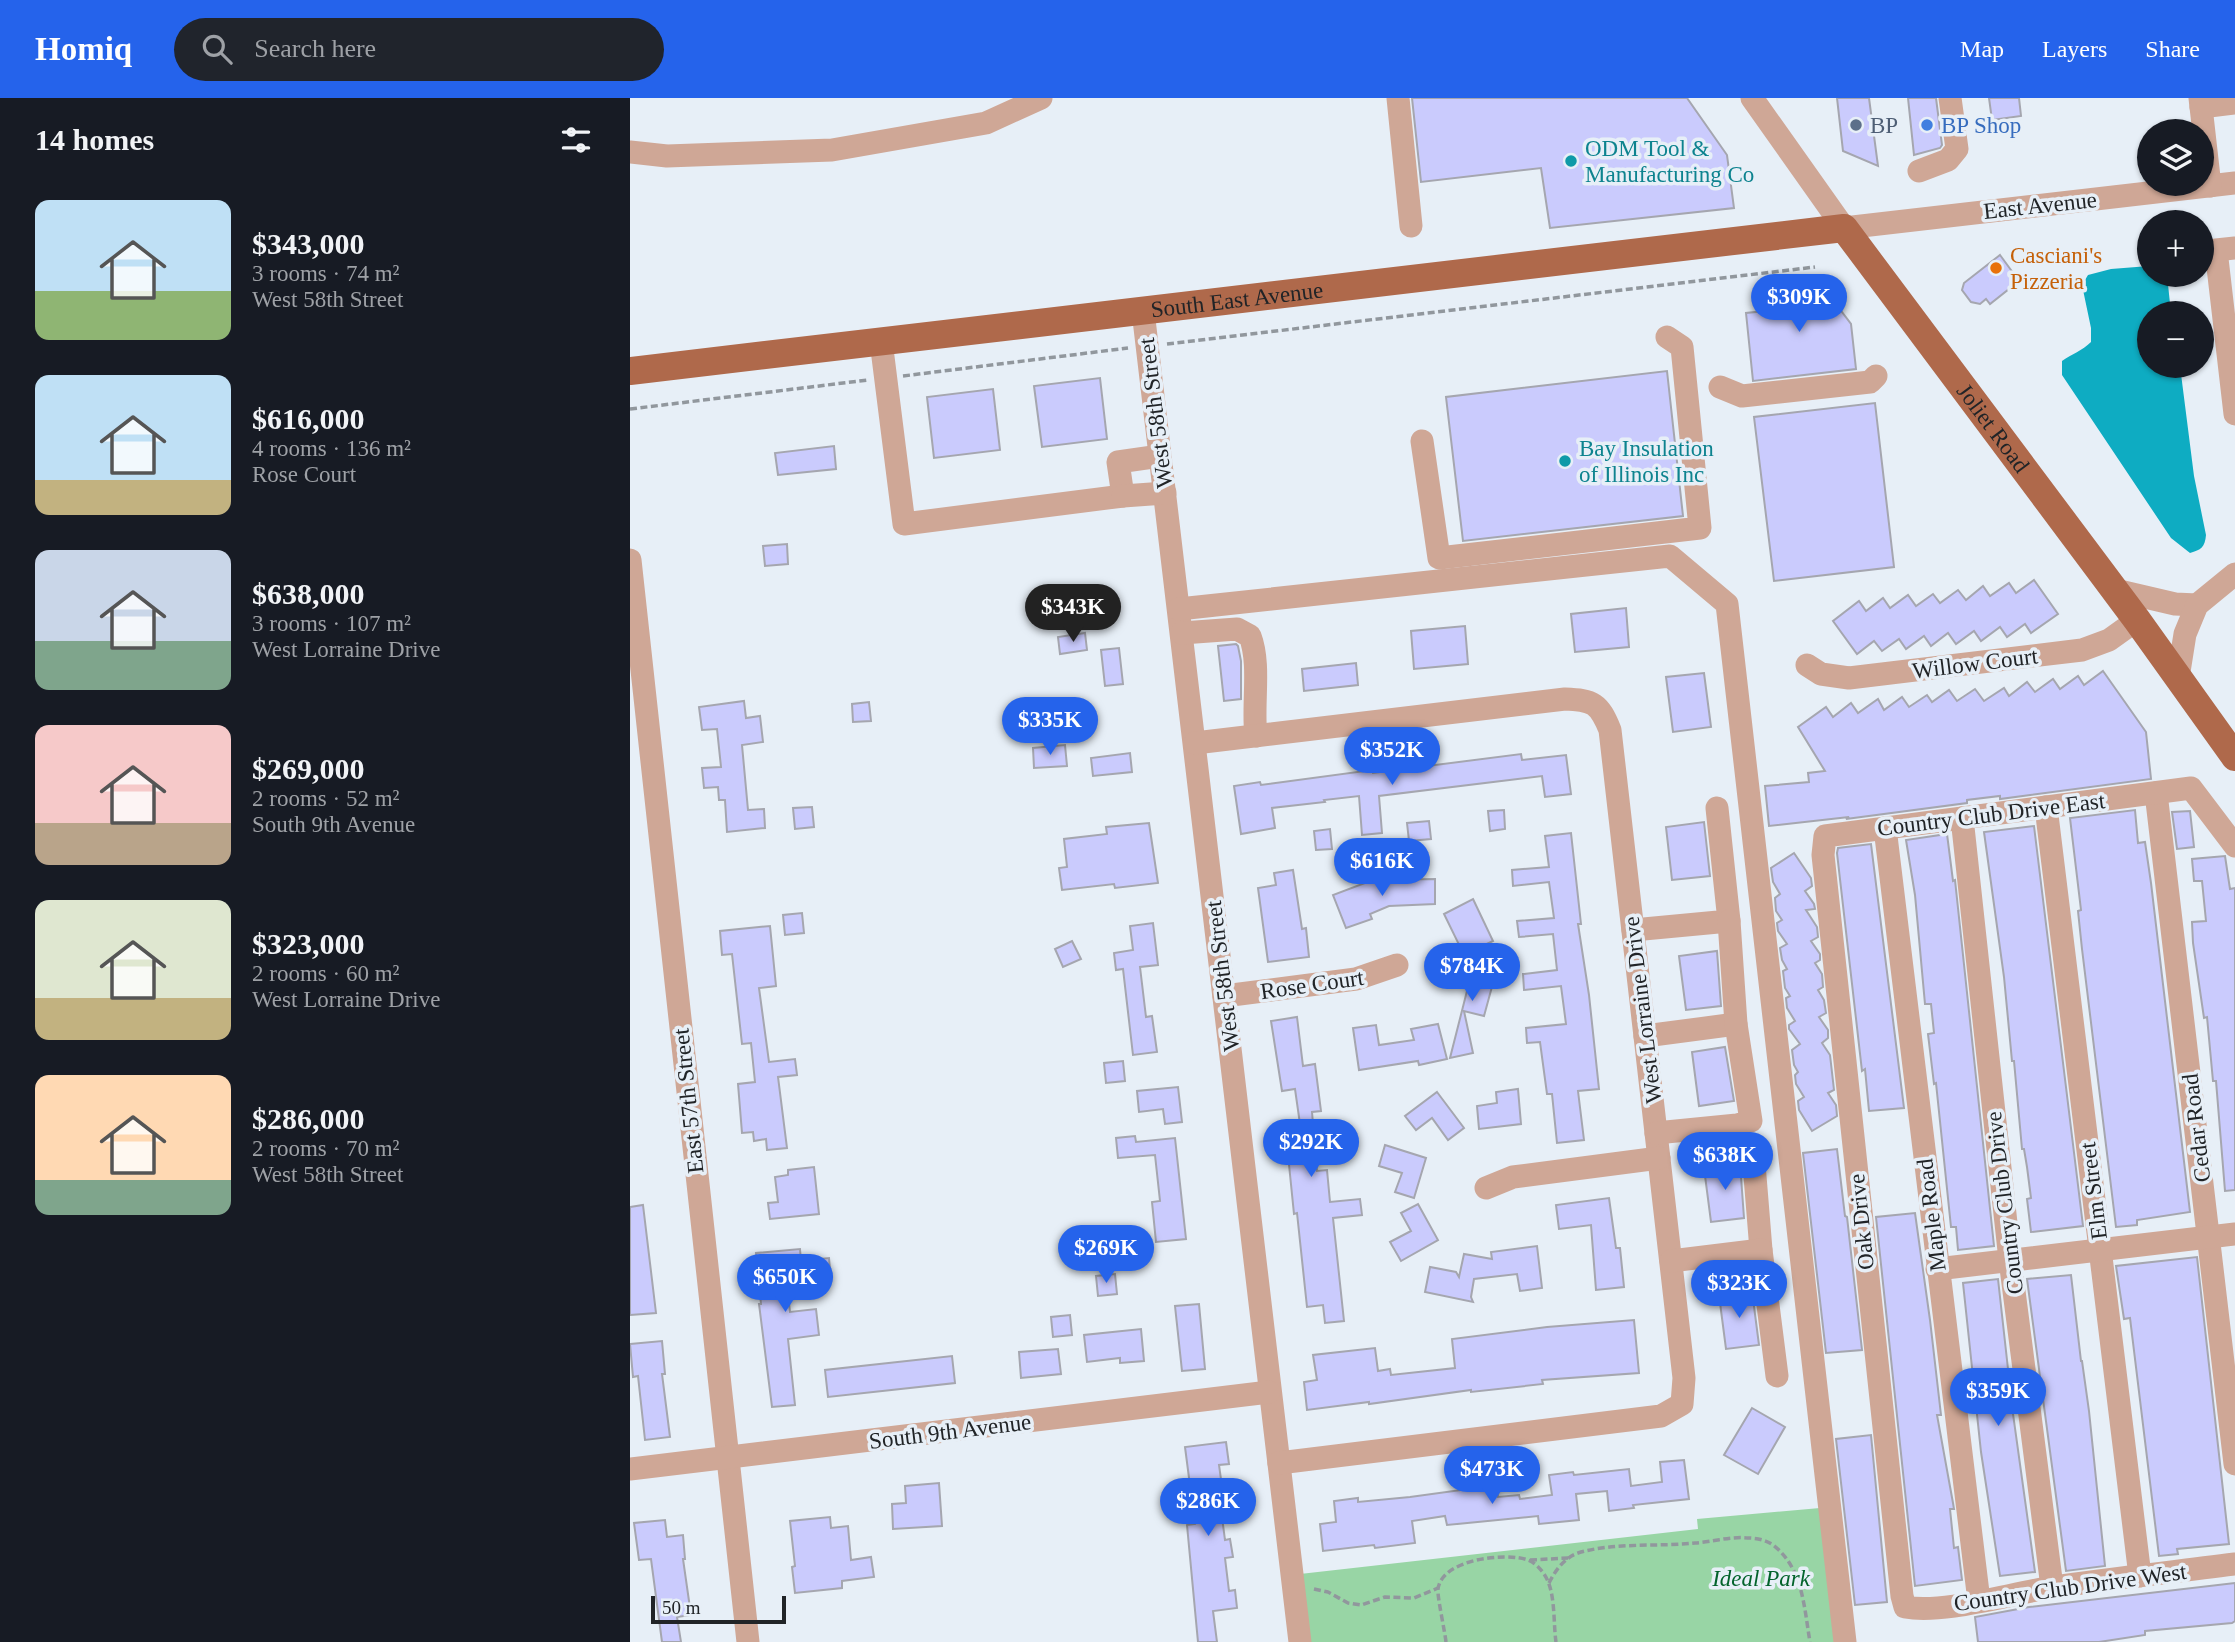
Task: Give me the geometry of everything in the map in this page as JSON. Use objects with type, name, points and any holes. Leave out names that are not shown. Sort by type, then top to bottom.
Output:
[{"type":"main road","name":"South East Avenue","points":[[630,371],[1844,228]]},
{"type":"main road","name":"Joliet Road","points":[[1844,228],[2115,590],[2235,757]]},
{"type":"street","points":[[630,152],[667,156],[832,150],[986,123],[1041,98]]},
{"type":"street","points":[[1398,98],[1411,226]]},
{"type":"street","name":"Joliet Road","points":[[1752,98],[1844,228]]},
{"type":"street","points":[[1919,171],[1948,160],[1956,149],[1951,98]]},
{"type":"street","points":[[2200,102],[2235,103]]},
{"type":"street","name":"East Avenue","points":[[2214,186],[2235,183]]},
{"type":"street","name":"East Avenue","points":[[1844,228],[2137,194]]},
{"type":"street","points":[[2235,247],[2216,250],[2235,414]]},
{"type":"street","name":"West 58th Street","points":[[1143,311],[1300,1642]]},
{"type":"street","points":[[1422,441],[1439,558],[1700,528],[1682,347],[1667,337]]},
{"type":"street","points":[[881,341],[904,524],[1123,496],[1165,494]]},
{"type":"street","points":[[1720,387],[1742,396],[1870,382],[1876,376]]},
{"type":"street","points":[[1123,496],[1118,462],[1160,456]]},
{"type":"street","points":[[1179,609],[1670,556],[1727,604],[1844,1642]]},
{"type":"street","name":"East 57th Street","points":[[630,560],[748,1642]]},
{"type":"street","points":[[2178,678],[2185,634],[2197,605],[2235,574]]},
{"type":"street","points":[[2115,590],[2175,604],[2197,605]]},
{"type":"street","name":"Willow Court","points":[[1807,664],[1821,674],[1849,678],[2082,650],[2109,639],[2137,620]]},
{"type":"street","points":[[1182,633],[1237,629],[1250,636],[1255,679],[1256,736],[1195,743]]},
{"type":"street","name":"West Lorraine Drive","points":[[1256,736],[1565,699],[1595,704],[1604,715],[1610,730],[1684,1378],[1682,1404],[1661,1416],[1279,1463]]},
{"type":"street","name":"Country Club Drive East","points":[[1825,836],[2191,788],[2235,846]]},
{"type":"street","name":"Cedar Road","points":[[2156,793],[2235,1464]]},
{"type":"street","name":"Elm Street","points":[[2046,807],[2140,1576]]},
{"type":"street","points":[[1656,1133],[1737,1125],[1751,1121],[1736,1024],[1717,808]]},
{"type":"street","name":"Country Club Drive","points":[[1962,818],[2010,1260],[2052,1587]]},
{"type":"street","name":"Maple Road","points":[[1885,828],[1979,1601]]},
{"type":"street","name":"Oak Drive","points":[[1825,836],[1823,855],[1828,909],[1905,1607]]},
{"type":"street","points":[[1633,930],[1729,921]]},
{"type":"street","name":"Rose Court","points":[[1224,996],[1356,979],[1397,965]]},
{"type":"street","points":[[1645,1036],[1736,1024]]},
{"type":"street","points":[[1486,1188],[1513,1177],[1659,1158]]},
{"type":"street","points":[[1754,1164],[1761,1250],[1777,1376]]},
{"type":"street","points":[[1937,1269],[2235,1234]]},
{"type":"street","points":[[1671,1261],[1761,1250]]},
{"type":"street","name":"South 9th Avenue","points":[[630,1469],[1269,1392]]},
{"type":"street","name":"Country Club Drive West","points":[[1905,1607],[1918,1609],[2052,1587],[2235,1564]]},
{"type":"path","points":[[630,409],[1815,267]]},
{"type":"path","points":[[1312,1588],[1321,1589],[1348,1603],[1361,1605],[1385,1597],[1414,1598],[1438,1588],[1449,1570],[1458,1565],[1501,1559],[1570,1557],[1592,1551],[1692,1544],[1737,1537],[1761,1539],[1772,1544],[1794,1569],[1799,1580],[1810,1642]]},
{"type":"path","points":[[1549,1583],[1554,1573],[1570,1557]]},
{"type":"path","points":[[1529,1560],[1549,1583],[1556,1642]]},
{"type":"path","points":[[1438,1588],[1446,1642]]},
{"type":"green space","name":"Ideal Park","points":[[1820,1508],[1836,1642],[1308,1642],[1300,1574],[1698,1529],[1697,1519]]},
{"type":"water","points":[[2137,267],[2137,287],[2168,287],[2170,301],[2137,301],[2137,378],[2182,378],[2194,476],[2206,535],[2205,542],[2197,551],[2190,553],[2171,538],[2062,375],[2062,361],[2091,342],[2091,328],[2082,285],[2088,275],[2111,269]]},
{"type":"building","name":"ODM Tool & Manufacturing Co","points":[[1412,98],[1687,98],[1727,155],[1734,208],[1550,228],[1541,168],[1421,182]]},
{"type":"building","name":"BP","points":[[1837,98],[1869,98],[1878,166],[1843,151]]},
{"type":"building","name":"BP Shop","points":[[1908,98],[1936,98],[1942,145],[1940,148],[1914,155]]},
{"type":"building","points":[[1989,98],[2019,98],[2021,116],[1992,120]]},
{"type":"building","name":"Casciani's Pizzeria","points":[[2000,255],[2019,281],[1990,304],[1986,299],[1980,304],[1971,302],[1962,290],[1964,283]]},
{"type":"building","points":[[1820,283],[1851,324],[1856,369],[1753,381],[1746,313],[1765,311],[1763,289]]},
{"type":"building","name":"Bay Insulation of Illinois Inc","points":[[1667,371],[1683,516],[1463,541],[1446,397]]},
{"type":"building","points":[[1100,378],[1107,439],[1042,447],[1034,386]]},
{"type":"building","points":[[993,389],[1000,450],[934,458],[927,397]]},
{"type":"building","points":[[1875,403],[1894,567],[1774,581],[1754,417]]},
{"type":"building","points":[[834,446],[836,469],[778,475],[775,453]]},
{"type":"building","points":[[787,544],[788,564],[765,566],[763,546]]},
{"type":"building","points":[[2034,580],[2058,614],[2031,633],[2025,624],[2007,637],[2000,627],[1981,641],[1974,631],[1956,644],[1948,633],[1931,646],[1924,636],[1906,649],[1899,639],[1882,651],[1874,641],[1857,654],[1833,621],[1859,601],[1866,611],[1883,598],[1890,608],[1908,595],[1916,606],[1933,594],[1940,603],[1958,590],[1966,600],[1983,586],[1990,596],[2009,583],[2016,593]]},
{"type":"building","points":[[1626,608],[1629,647],[1575,652],[1571,614]]},
{"type":"building","points":[[1465,626],[1468,664],[1414,669],[1411,631]]},
{"type":"building","points":[[1085,633],[1087,650],[1060,654],[1058,637]]},
{"type":"building","points":[[1236,644],[1241,661],[1241,699],[1224,701],[1218,646]]},
{"type":"building","points":[[1119,648],[1123,684],[1105,686],[1101,650]]},
{"type":"building","points":[[1356,663],[1358,685],[1304,691],[1302,669]]},
{"type":"building","points":[[2103,671],[2146,732],[2151,779],[2000,799],[2000,796],[1967,800],[1967,803],[1846,819],[1849,817],[1769,826],[1765,786],[1809,782],[1808,773],[1825,771],[1798,727],[1826,707],[1833,717],[1851,703],[1858,713],[1878,699],[1884,710],[1902,697],[1909,707],[1927,695],[1932,702],[1949,690],[1957,701],[1975,689],[1984,701],[2004,688],[2009,696],[2027,682],[2035,692],[2053,679],[2060,689],[2078,676],[2084,685]]},
{"type":"building","points":[[1704,673],[1711,727],[1673,732],[1666,677]]},
{"type":"building","points":[[744,701],[746,718],[760,716],[763,742],[742,745],[748,810],[764,809],[765,828],[727,832],[725,800],[719,800],[718,787],[704,788],[702,768],[721,767],[717,729],[702,730],[699,707]]},
{"type":"building","points":[[869,702],[871,721],[853,722],[852,704]]},
{"type":"building","points":[[1065,745],[1067,766],[1034,768],[1033,748]]},
{"type":"building","points":[[1130,753],[1132,772],[1093,776],[1091,758]]},
{"type":"building","points":[[1521,754],[1522,760],[1566,755],[1571,794],[1545,797],[1542,776],[1379,796],[1382,833],[1362,835],[1359,796],[1324,800],[1325,802],[1272,808],[1275,828],[1241,834],[1234,786],[1260,782],[1261,785],[1372,770],[1373,773]]},
{"type":"building","points":[[812,807],[814,827],[795,829],[793,808]]},
{"type":"building","points":[[1504,810],[1505,829],[1490,831],[1488,811]]},
{"type":"building","points":[[2135,810],[2138,843],[2145,842],[2151,883],[2190,1212],[2137,1220],[2137,1225],[2116,1227],[2082,949],[2078,911],[2081,910],[2070,818]]},
{"type":"building","points":[[2190,811],[2194,847],[2177,849],[2172,812]]},
{"type":"building","points":[[1429,821],[1431,839],[1409,841],[1407,823]]},
{"type":"building","points":[[1704,822],[1710,876],[1672,880],[1666,827]]},
{"type":"building","points":[[1149,823],[1158,883],[1115,888],[1114,884],[1062,890],[1059,868],[1067,867],[1064,839],[1107,834],[1106,827]]},
{"type":"building","points":[[2034,826],[2083,1226],[2031,1232],[2027,1199],[2031,1198],[2022,1149],[2004,977],[1984,832]]},
{"type":"building","points":[[1330,829],[1332,849],[1316,850],[1314,831]]},
{"type":"building","points":[[1571,833],[1581,924],[1578,924],[1599,1089],[1578,1091],[1584,1140],[1557,1143],[1552,1094],[1547,1094],[1540,1042],[1527,1043],[1526,1028],[1566,1024],[1561,986],[1524,990],[1523,974],[1557,970],[1553,934],[1519,937],[1517,921],[1554,918],[1549,882],[1513,886],[1512,870],[1549,867],[1545,836]]},
{"type":"building","points":[[1947,834],[1953,881],[1955,880],[1994,1246],[1958,1250],[1956,1227],[1951,1227],[1936,1083],[1934,1084],[1928,1034],[1934,1033],[1931,1004],[1925,1004],[1915,895],[1906,840]]},
{"type":"building","points":[[1871,844],[1904,1108],[1869,1111],[1837,853],[1838,848]]},
{"type":"building","points":[[1794,853],[1811,878],[1812,886],[1805,891],[1815,909],[1806,910],[1817,927],[1818,937],[1811,941],[1820,954],[1820,960],[1815,963],[1822,974],[1823,987],[1818,990],[1824,1000],[1826,1013],[1819,1017],[1828,1030],[1828,1038],[1822,1043],[1830,1055],[1834,1090],[1828,1093],[1836,1105],[1837,1116],[1812,1131],[1799,1110],[1798,1101],[1804,1097],[1796,1084],[1795,1075],[1798,1072],[1792,1050],[1800,1044],[1789,1029],[1789,1025],[1795,1021],[1787,1008],[1786,998],[1790,996],[1785,988],[1783,971],[1787,969],[1780,948],[1787,944],[1778,931],[1777,923],[1782,920],[1776,911],[1775,898],[1780,894],[1773,882],[1771,868]]},
{"type":"building","points":[[2225,856],[2230,889],[2235,888],[2235,1190],[2225,1191],[2216,1081],[2213,1081],[2207,1017],[2204,1018],[2193,943],[2192,922],[2206,921],[2202,881],[2194,881],[2192,859]]},
{"type":"building","points":[[1293,870],[1302,929],[1306,928],[1309,957],[1268,962],[1258,888],[1276,885],[1274,873]]},
{"type":"building","points":[[1378,878],[1435,879],[1435,904],[1389,906],[1370,914],[1372,919],[1346,928],[1333,895]]},
{"type":"building","points":[[1473,899],[1493,941],[1464,955],[1444,914]]},
{"type":"building","points":[[802,913],[804,933],[785,935],[783,915]]},
{"type":"building","points":[[1153,923],[1158,965],[1140,967],[1146,1017],[1152,1016],[1157,1052],[1133,1055],[1123,969],[1116,970],[1114,953],[1133,950],[1130,926]]},
{"type":"building","points":[[770,926],[776,986],[759,988],[769,1062],[795,1059],[797,1075],[778,1077],[787,1148],[767,1150],[766,1139],[754,1141],[753,1132],[742,1133],[738,1084],[755,1082],[751,1043],[742,1044],[732,954],[722,955],[720,931]]},
{"type":"building","points":[[1072,941],[1081,959],[1063,967],[1055,949]]},
{"type":"building","points":[[1717,951],[1721,1006],[1686,1010],[1679,956]]},
{"type":"building","points":[[1461,963],[1496,972],[1484,1016],[1464,1011],[1473,1053],[1450,1058],[1468,987],[1456,983]]},
{"type":"building","points":[[1297,1017],[1303,1066],[1315,1064],[1321,1111],[1312,1112],[1317,1171],[1327,1170],[1330,1202],[1360,1199],[1362,1215],[1333,1218],[1344,1321],[1325,1323],[1323,1305],[1307,1307],[1285,1125],[1300,1124],[1295,1089],[1282,1091],[1271,1021]]},
{"type":"building","points":[[1438,1024],[1447,1059],[1419,1065],[1418,1061],[1359,1070],[1353,1028],[1376,1025],[1379,1045],[1414,1040],[1411,1029]]},
{"type":"building","points":[[1725,1047],[1734,1101],[1699,1106],[1692,1052]]},
{"type":"building","points":[[1123,1061],[1125,1081],[1106,1083],[1104,1063]]},
{"type":"building","points":[[1178,1087],[1182,1122],[1165,1124],[1163,1109],[1139,1112],[1137,1091]]},
{"type":"building","points":[[1518,1089],[1521,1124],[1479,1129],[1477,1106],[1497,1103],[1496,1092]]},
{"type":"building","points":[[1437,1092],[1464,1128],[1448,1140],[1432,1118],[1416,1130],[1405,1116]]},
{"type":"building","points":[[1135,1136],[1136,1142],[1175,1138],[1186,1239],[1156,1242],[1152,1202],[1160,1201],[1155,1155],[1118,1158],[1116,1138]]},
{"type":"building","points":[[1385,1145],[1426,1158],[1414,1198],[1395,1192],[1402,1173],[1379,1166]]},
{"type":"building","points":[[1837,1149],[1862,1350],[1826,1353],[1803,1153]]},
{"type":"building","points":[[1740,1163],[1744,1218],[1711,1222],[1704,1168]]},
{"type":"building","points":[[814,1167],[819,1214],[770,1219],[768,1203],[778,1202],[775,1177],[788,1175],[788,1170]]},
{"type":"building","points":[[1609,1198],[1616,1248],[1620,1248],[1624,1287],[1596,1290],[1591,1225],[1559,1229],[1556,1205]]},
{"type":"building","points":[[1418,1204],[1438,1240],[1401,1261],[1390,1242],[1411,1231],[1401,1213]]},
{"type":"building","points":[[643,1205],[656,1313],[630,1315],[630,1207]]},
{"type":"building","points":[[1915,1213],[1941,1415],[1937,1415],[1954,1509],[1950,1509],[1954,1548],[1958,1547],[1962,1580],[1915,1586],[1876,1217]]},
{"type":"building","points":[[1537,1246],[1542,1288],[1520,1291],[1517,1274],[1474,1279],[1471,1297],[1473,1302],[1425,1292],[1430,1267],[1456,1272],[1459,1277],[1464,1254],[1492,1259],[1491,1252]]},
{"type":"building","points":[[800,1249],[801,1261],[829,1258],[831,1280],[787,1285],[790,1312],[816,1309],[819,1335],[788,1339],[795,1405],[772,1407],[759,1304],[756,1253]]},
{"type":"building","points":[[2197,1257],[2229,1544],[2177,1549],[2178,1554],[2159,1556],[2130,1318],[2124,1319],[2116,1266]]},
{"type":"building","points":[[1115,1274],[1117,1294],[1098,1296],[1096,1276]]},
{"type":"building","points":[[2071,1275],[2105,1566],[2066,1571],[2027,1279]]},
{"type":"building","points":[[1998,1279],[2035,1572],[2000,1576],[1981,1452],[1963,1283]]},
{"type":"building","points":[[1752,1291],[1759,1345],[1726,1349],[1719,1295]]},
{"type":"building","points":[[1199,1304],[1205,1369],[1182,1371],[1175,1306]]},
{"type":"building","points":[[1070,1315],[1072,1335],[1053,1337],[1051,1317]]},
{"type":"building","points":[[1634,1320],[1639,1373],[1542,1380],[1543,1384],[1307,1410],[1304,1382],[1317,1380],[1313,1355],[1375,1348],[1378,1371],[1390,1369],[1391,1375],[1455,1368],[1452,1339]]},
{"type":"building","points":[[1141,1329],[1144,1361],[1120,1363],[1120,1358],[1087,1362],[1084,1335]]},
{"type":"building","points":[[662,1341],[665,1374],[662,1374],[670,1437],[645,1440],[638,1376],[633,1377],[630,1344]]},
{"type":"building","points":[[1058,1349],[1061,1374],[1021,1378],[1019,1352]]},
{"type":"building","points":[[952,1356],[955,1383],[828,1397],[825,1370]]},
{"type":"building","points":[[1752,1408],[1785,1427],[1758,1474],[1724,1455]]},
{"type":"building","points":[[1871,1435],[1887,1602],[1855,1605],[1836,1439]]},
{"type":"building","points":[[1226,1442],[1229,1464],[1219,1465],[1224,1501],[1220,1502],[1225,1540],[1230,1539],[1233,1557],[1225,1558],[1229,1591],[1235,1590],[1237,1608],[1213,1611],[1217,1642],[1198,1642],[1187,1525],[1195,1524],[1185,1447]]},
{"type":"building","points":[[1684,1460],[1689,1499],[1633,1505],[1634,1508],[1609,1511],[1607,1491],[1576,1494],[1579,1520],[1539,1524],[1538,1516],[1447,1525],[1445,1516],[1412,1521],[1415,1543],[1323,1551],[1320,1524],[1336,1522],[1334,1501],[1358,1498],[1358,1502],[1410,1497],[1496,1483],[1498,1497],[1519,1495],[1520,1499],[1552,1495],[1549,1475],[1629,1469],[1631,1486],[1662,1482],[1660,1462]]},
{"type":"building","points":[[939,1483],[942,1526],[893,1529],[892,1504],[906,1503],[905,1486]]},
{"type":"building","points":[[830,1517],[831,1528],[848,1526],[851,1560],[871,1557],[874,1577],[842,1581],[842,1588],[795,1593],[790,1521]]},
{"type":"building","points":[[665,1520],[667,1537],[683,1535],[683,1559],[691,1615],[677,1617],[681,1642],[662,1642],[651,1559],[639,1560],[634,1523]]},
{"type":"building","points":[[2235,1583],[2235,1621],[2232,1623],[2145,1631],[2145,1635],[2099,1642],[1978,1642],[1975,1617],[2029,1607]]},
{"type":"place","name":"BP","points":[[1856,125]]},
{"type":"place","name":"BP Shop","points":[[1927,125]]},
{"type":"place","name":"ODM Tool & Manufacturing Co","points":[[1571,161]]},
{"type":"place","name":"Casciani's Pizzeria","points":[[1996,268]]},
{"type":"place","name":"Bay Insulation of Illinois Inc","points":[[1565,461]]}]
